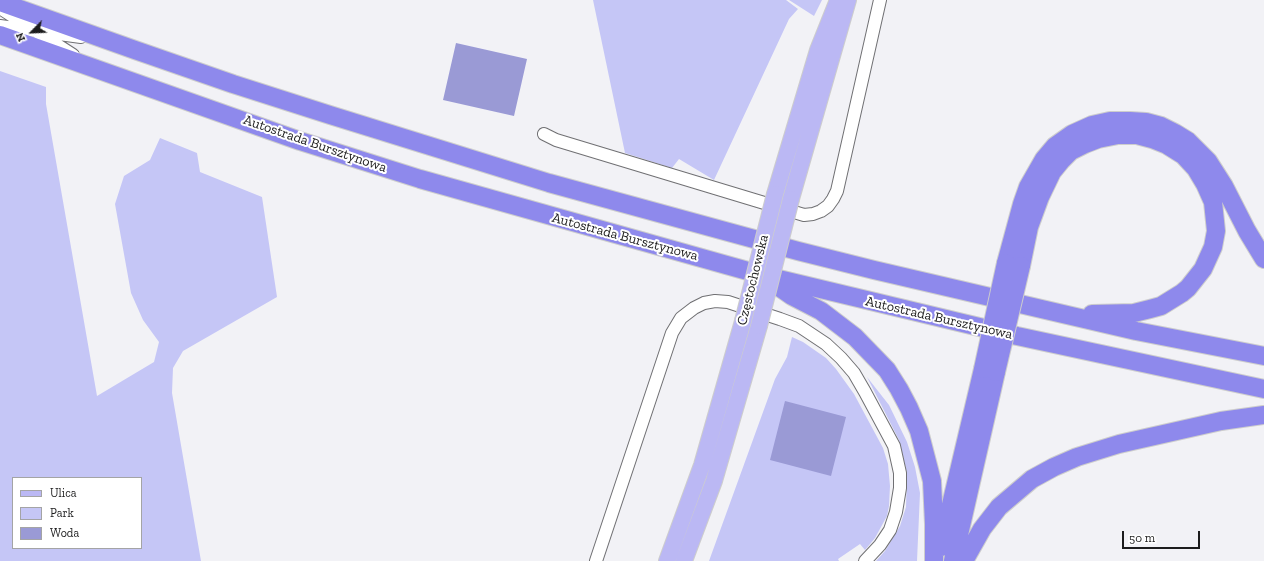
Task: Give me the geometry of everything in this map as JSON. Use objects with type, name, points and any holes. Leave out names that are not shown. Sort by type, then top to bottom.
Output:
[{"type":"highway","points":[[0,2],[108,41],[330,115],[548,183],[798,251],[1136,331],[1264,356]]},
{"type":"highway","name":"Autostrada Bursztynowa","points":[[0,35],[300,141],[420,179],[762,275],[1017,336],[1264,389]]},
{"type":"highway","points":[[953,561],[989,370],[1013,264],[1022,204],[1028,187],[1044,159],[1055,146],[1072,134],[1092,125],[1110,121],[1130,120],[1146,122],[1161,126],[1175,133],[1188,141],[1208,161],[1224,186],[1247,231],[1264,259]]},
{"type":"highway","points":[[1013,264],[1045,184],[1061,161],[1071,151],[1098,139],[1118,134],[1137,135],[1167,145],[1183,155],[1196,169],[1213,202],[1216,231],[1213,247],[1203,269],[1188,288],[1172,300],[1150,309],[1134,313],[1059,313]]},
{"type":"highway","points":[[762,275],[792,296],[821,311],[855,337],[886,370],[898,389],[919,430],[932,481],[934,561]]},
{"type":"highway","points":[[938,561],[989,370]]},
{"type":"highway","points":[[964,561],[982,529],[999,507],[1032,480],[1054,467],[1077,457],[1119,444],[1221,420],[1264,415]]},
{"type":"main road","name":"Częstochowska","points":[[667,561],[702,465],[743,321],[775,194],[818,50],[838,0]]},
{"type":"main road","name":"Częstochowska","points":[[684,561],[718,466],[759,326],[791,200],[848,0]]},
{"type":"lane","points":[[544,134],[556,140],[804,214],[813,214],[821,211],[828,206],[837,190],[880,0]]},
{"type":"lane","points":[[0,8],[96,70]]},
{"type":"lane","points":[[0,26],[108,41]]},
{"type":"lane","points":[[596,561],[672,333],[681,318],[694,308],[704,303],[715,301],[728,302],[799,326],[826,344],[841,358],[854,373],[865,392],[894,446],[900,473],[900,488],[896,512],[890,530],[880,545],[865,561]]},
{"type":"green space","points":[[593,0],[786,0],[798,9],[789,19],[714,180],[679,159],[672,168],[625,153]]},
{"type":"green space","points":[[789,0],[822,0],[814,16]]},
{"type":"green space","points":[[0,71],[46,87],[46,104],[97,396],[154,362],[159,342],[143,320],[131,293],[115,204],[124,176],[150,160],[160,138],[197,153],[200,172],[262,197],[277,297],[183,351],[173,368],[172,393],[201,561],[0,561]]},
{"type":"green space","points":[[792,337],[803,342],[826,358],[836,369],[854,394],[883,448],[888,464],[890,486],[887,516],[875,538],[865,550],[860,544],[838,559],[839,561],[709,561],[775,379],[787,357]]},
{"type":"green space","points":[[867,377],[889,405],[907,442],[915,467],[920,493],[917,561],[876,561],[885,551],[900,526],[906,507],[907,473],[899,440]]},
{"type":"water","points":[[456,43],[527,59],[514,116],[443,100]]},
{"type":"water","points":[[785,401],[846,417],[831,476],[770,460]]}]
